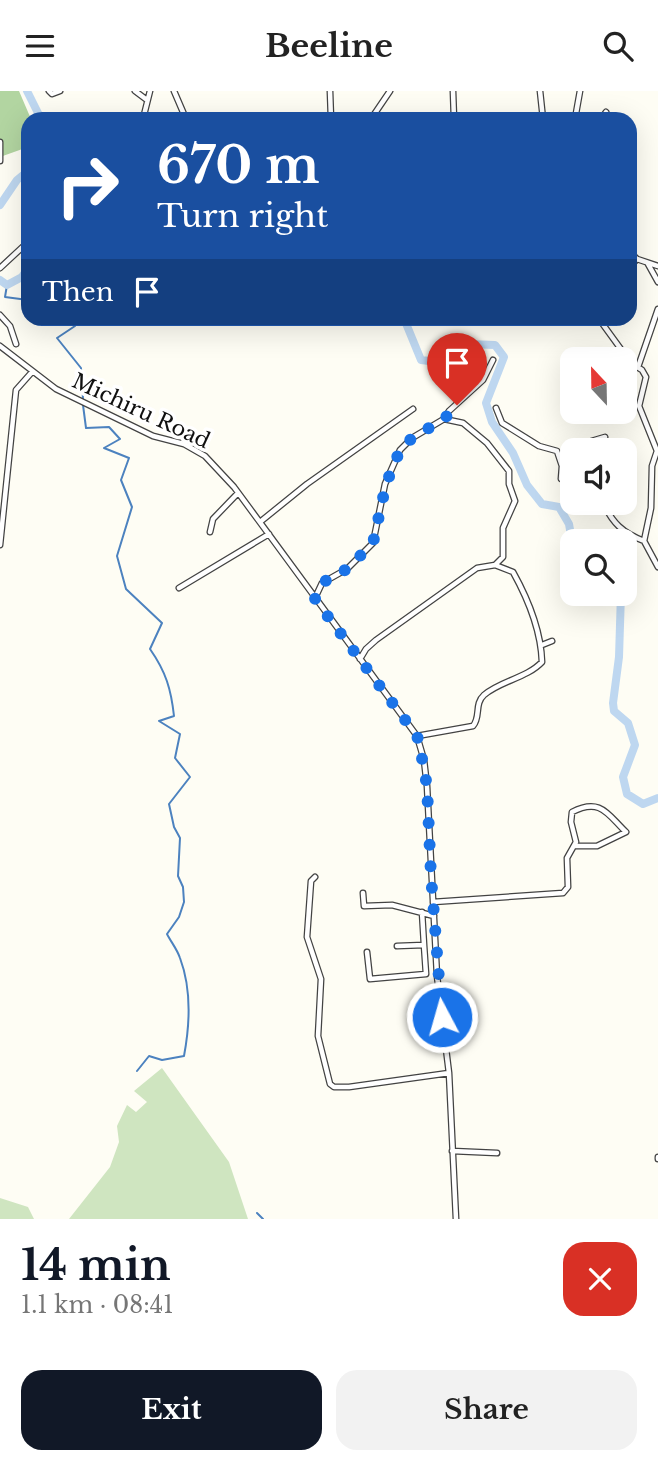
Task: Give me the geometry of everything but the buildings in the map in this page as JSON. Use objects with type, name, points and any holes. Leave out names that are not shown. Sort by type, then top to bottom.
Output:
[{"type":"street","points":[[50,91],[52,94],[60,91]]},
{"type":"street","points":[[135,91],[147,100]]},
{"type":"street","points":[[144,112],[150,91]]},
{"type":"street","points":[[174,91],[183,112]]},
{"type":"street","points":[[330,91],[331,112]]},
{"type":"street","points":[[376,112],[390,91]]},
{"type":"street","points":[[453,91],[454,112]]},
{"type":"street","points":[[540,91],[542,112]]},
{"type":"street","points":[[576,112],[580,91]]},
{"type":"street","points":[[0,142],[0,160]]},
{"type":"street","points":[[0,268],[21,248]]},
{"type":"street","points":[[637,259],[658,266]]},
{"type":"street","points":[[648,264],[658,282]]},
{"type":"street","points":[[638,367],[658,309]]},
{"type":"street","points":[[0,315],[10,326],[16,344]]},
{"type":"street","points":[[604,326],[631,363],[644,372],[646,380],[640,410],[657,451],[652,465],[651,508],[644,541]]},
{"type":"street","name":"Michiru Road","points":[[0,347],[56,389],[153,436],[184,444],[205,456],[239,493],[417,736],[424,760],[427,786],[437,977],[449,1073],[456,1219]]},
{"type":"street","points":[[315,599],[322,583],[347,569],[373,543],[386,484],[400,450],[412,438],[444,419],[449,411],[483,380],[494,360]]},
{"type":"street","points":[[0,545],[13,401],[16,388],[32,372]]},
{"type":"street","points":[[496,408],[502,423],[539,446],[557,451],[560,460]]},
{"type":"street","points":[[260,522],[307,484],[412,409]]},
{"type":"street","points":[[444,419],[463,423],[478,434],[509,471],[509,484],[515,501],[503,528],[503,557],[495,565]]},
{"type":"street","points":[[210,531],[213,519],[239,493]]},
{"type":"street","points":[[609,515],[619,528],[644,541],[658,567]]},
{"type":"street","points":[[179,588],[269,534]]},
{"type":"street","points":[[360,659],[376,640],[477,568],[495,565],[513,572],[522,588],[542,646],[541,664],[486,693],[480,699],[476,724],[417,736]]},
{"type":"street","points":[[542,646],[552,641]]},
{"type":"street","points":[[433,902],[563,893],[568,887],[567,858],[576,838],[572,812],[580,809],[598,808],[609,813],[626,832],[597,846],[574,846]]},
{"type":"street","points":[[315,877],[311,881],[307,937],[321,979],[318,1036],[330,1084],[334,1087],[349,1087],[449,1073]]},
{"type":"street","points":[[363,893],[364,906],[392,905],[434,916]]},
{"type":"street","points":[[367,952],[370,979],[426,974],[422,912]]},
{"type":"street","points":[[397,946],[424,945]]},
{"type":"street","points":[[452,1151],[497,1153]]},
{"type":"green space","points":[[0,91],[19,91],[28,112],[21,112],[21,150],[0,157]]},
{"type":"green space","points":[[162,1068],[229,1162],[248,1219],[69,1219],[110,1167],[119,1142],[117,1126],[127,1105],[136,1112],[147,1102],[134,1091]]},
{"type":"green space","points":[[0,1198],[28,1207],[34,1219],[0,1219]]},
{"type":"waterway","points":[[27,91],[38,112]]},
{"type":"waterway","points":[[0,205],[21,177]]},
{"type":"waterway","points":[[0,280],[7,285],[21,278]]},
{"type":"waterway","points":[[7,285],[5,297],[21,299]]},
{"type":"waterway","points":[[75,326],[57,338],[81,368],[83,399]]},
{"type":"waterway","points":[[407,326],[421,360],[437,362],[467,344],[495,345],[504,357],[486,403],[492,422],[513,453],[527,485],[542,504],[559,507],[570,529]]},
{"type":"waterway","points":[[83,405],[86,428],[109,427],[120,439],[104,448],[129,458],[121,480],[132,507],[117,556],[126,589],[162,623],[150,649],[167,681],[174,716],[159,721],[180,734],[175,758],[190,777],[169,804],[174,827],[180,838],[178,876],[183,887],[184,902],[179,917],[167,934],[179,955],[187,982],[189,1019],[184,1056],[162,1060],[149,1056],[137,1071]]},
{"type":"waterway","points":[[621,606],[619,657],[613,703],[614,711],[628,723],[635,745],[623,777],[627,794],[643,804],[658,798]]},
{"type":"waterway","points":[[257,1213],[263,1219]]},
{"type":"route","points":[[442,1017],[437,977],[427,786],[419,742],[315,599],[325,580],[347,569],[373,543],[386,484],[400,450],[412,438],[444,419],[457,405]]}]
